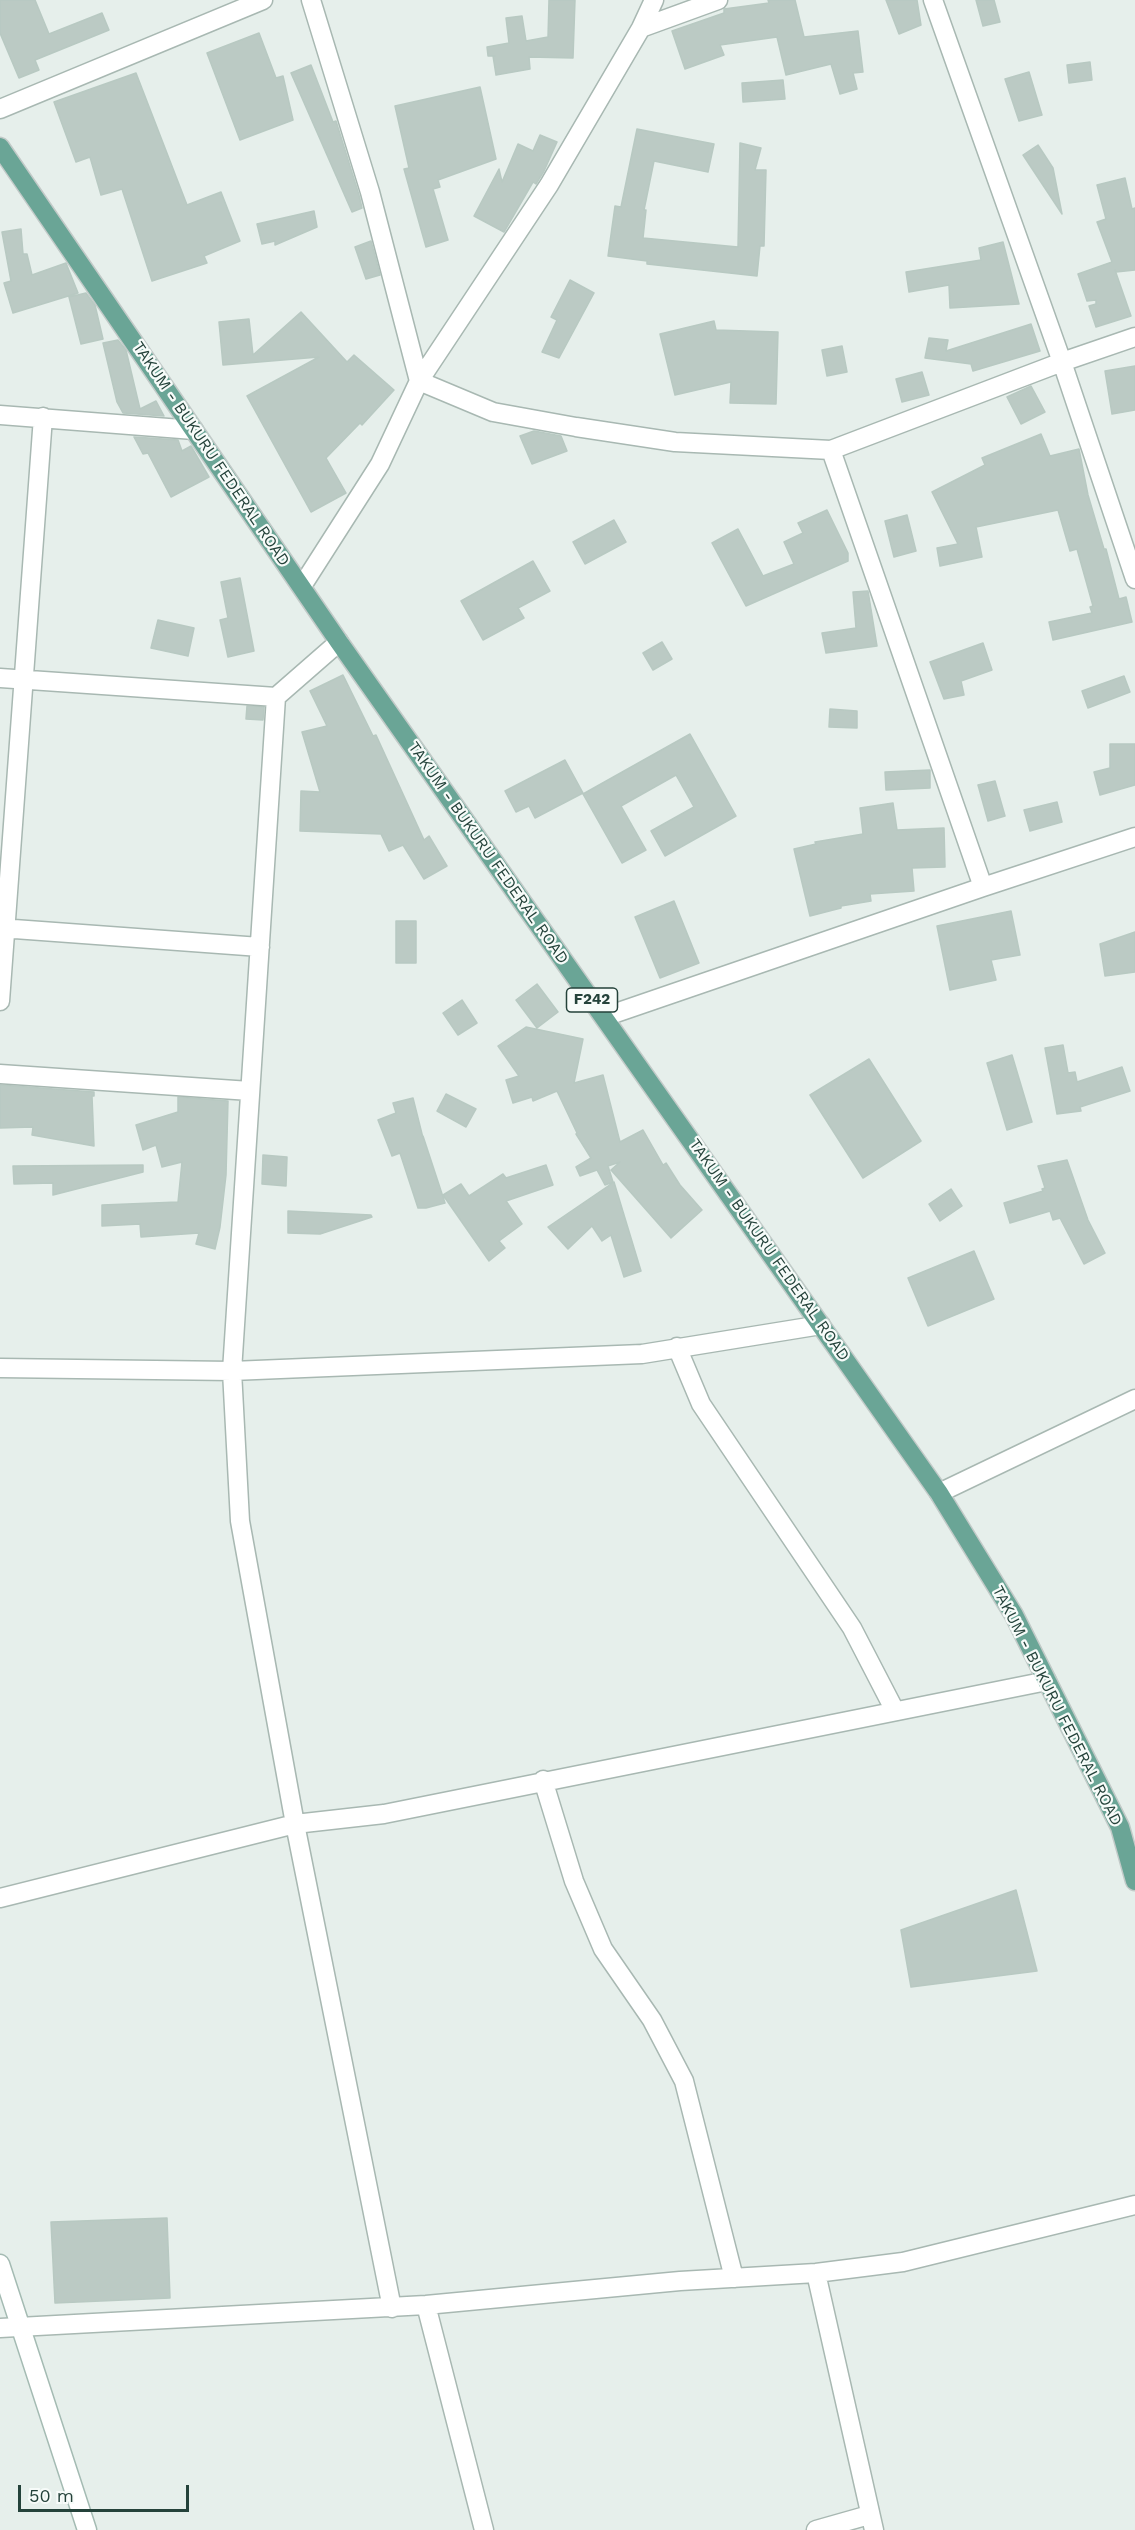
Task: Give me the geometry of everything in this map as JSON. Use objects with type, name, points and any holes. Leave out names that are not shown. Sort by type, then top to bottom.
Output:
[{"type":"main road","name":"TAKUM - BUKURU FEDERAL ROAD","points":[[0,147],[339,642],[939,1493],[1014,1616],[1047,1681],[1120,1827],[1135,1881]]},
{"type":"street","points":[[0,109],[263,0]]},
{"type":"street","points":[[311,0],[370,192],[419,381]]},
{"type":"street","points":[[302,586],[380,464],[419,381],[549,184],[641,28],[654,0]]},
{"type":"street","points":[[641,28],[718,0]]},
{"type":"street","points":[[933,0],[1062,362],[1135,579]]},
{"type":"street","points":[[419,381],[493,412],[576,427],[675,442],[831,450],[1062,362],[1135,337]]},
{"type":"street","points":[[0,415],[195,430]]},
{"type":"street","points":[[0,1001],[3,929],[43,417]]},
{"type":"street","points":[[831,450],[983,886]]},
{"type":"street","points":[[0,678],[276,697],[339,642]]},
{"type":"street","points":[[276,697],[232,1371],[240,1521],[295,1824],[392,2308]]},
{"type":"street","points":[[604,1017],[983,886],[1135,837]]},
{"type":"street","points":[[3,929],[260,947]]},
{"type":"street","points":[[0,1074],[250,1091]]},
{"type":"street","points":[[0,1368],[232,1371],[642,1354],[821,1324]]},
{"type":"street","points":[[677,1347],[700,1404],[852,1628],[895,1711]]},
{"type":"street","points":[[939,1493],[1135,1400]]},
{"type":"street","points":[[0,1898],[295,1824],[384,1814],[543,1780],[1047,1681]]},
{"type":"street","points":[[543,1780],[574,1881],[603,1949],[652,2020],[684,2081],[734,2278]]},
{"type":"street","points":[[0,2328],[20,2325],[392,2308],[680,2281],[816,2273],[903,2262],[1135,2205]]},
{"type":"street","points":[[0,2264],[87,2530]]},
{"type":"street","points":[[816,2273],[871,2522],[816,2530]]},
{"type":"street","points":[[426,2305],[484,2530]]},
{"type":"building","points":[[0,0],[35,0],[49,34],[102,13],[109,30],[35,60],[39,70],[19,78],[0,33]]},
{"type":"building","points":[[549,0],[575,0],[573,58],[529,57],[530,69],[496,75],[493,56],[488,56],[487,47],[509,43],[506,18],[522,16],[526,41],[548,37]]},
{"type":"building","points":[[768,0],[795,0],[804,37],[858,31],[863,72],[853,73],[857,89],[840,94],[831,64],[786,75],[777,37],[720,45],[724,55],[685,69],[672,31],[724,13],[724,9],[769,3]]},
{"type":"building","points":[[886,0],[917,0],[921,25],[899,34]]},
{"type":"building","points":[[976,0],[994,0],[1000,22],[983,26]]},
{"type":"building","points":[[259,33],[276,78],[283,76],[293,120],[240,140],[207,53]]},
{"type":"building","points":[[1090,62],[1092,80],[1069,83],[1067,65]]},
{"type":"building","points":[[311,65],[333,122],[336,121],[359,195],[362,208],[352,212],[291,73]]},
{"type":"building","points":[[1029,72],[1042,115],[1019,121],[1005,79]]},
{"type":"building","points":[[136,73],[187,205],[221,192],[240,241],[204,256],[207,263],[152,281],[122,189],[101,195],[90,157],[76,162],[54,102]]},
{"type":"building","points":[[783,80],[785,99],[743,102],[742,83]]},
{"type":"building","points":[[480,87],[496,159],[438,180],[440,187],[433,189],[448,240],[426,247],[404,169],[409,168],[395,106]]},
{"type":"building","points":[[637,129],[714,144],[708,172],[654,161],[644,210],[646,210],[643,238],[738,247],[740,143],[761,148],[755,170],[766,170],[764,246],[760,246],[757,276],[647,264],[647,261],[608,256],[615,206],[621,207]]},
{"type":"building","points":[[540,135],[557,142],[544,171],[536,184],[533,182],[504,232],[474,216],[499,169],[502,182],[518,144],[533,151]]},
{"type":"building","points":[[1038,145],[1053,168],[1062,214],[1023,155]]},
{"type":"building","points":[[1125,178],[1132,209],[1135,208],[1135,270],[1116,272],[1115,270],[1131,316],[1096,327],[1089,306],[1096,304],[1096,300],[1087,301],[1078,274],[1112,262],[1097,222],[1106,219],[1097,185]]},
{"type":"building","points":[[314,211],[317,227],[275,245],[275,241],[262,244],[257,224]]},
{"type":"building","points":[[21,229],[23,254],[27,254],[32,275],[66,263],[78,293],[13,313],[4,283],[11,281],[2,232]]},
{"type":"building","points":[[371,241],[380,275],[366,279],[355,247]]},
{"type":"building","points":[[1003,242],[1019,304],[950,308],[949,285],[909,292],[906,272],[981,260],[979,248]]},
{"type":"building","points":[[570,280],[594,293],[559,358],[542,352],[557,320],[551,317]]},
{"type":"building","points":[[86,293],[95,305],[103,339],[81,344],[69,297]]},
{"type":"building","points":[[301,312],[347,362],[354,355],[394,390],[362,425],[360,423],[326,458],[346,493],[311,512],[247,396],[319,357],[223,365],[219,322],[249,319],[253,355]]},
{"type":"building","points":[[714,321],[716,330],[778,332],[776,404],[730,403],[731,382],[675,395],[660,334]]},
{"type":"building","points":[[1031,324],[1040,351],[973,371],[971,364],[925,358],[929,338],[948,340],[946,351]]},
{"type":"building","points":[[118,340],[126,350],[140,409],[156,401],[164,416],[123,413],[117,402],[103,343]]},
{"type":"building","points":[[842,346],[847,372],[827,376],[822,350]]},
{"type":"building","points":[[1135,366],[1135,410],[1112,414],[1105,371]]},
{"type":"building","points":[[922,372],[929,395],[902,402],[896,379]]},
{"type":"building","points":[[1031,386],[1045,412],[1021,424],[1007,397]]},
{"type":"building","points":[[534,431],[561,436],[567,451],[532,464],[520,436]]},
{"type":"building","points":[[1041,434],[1050,456],[1079,449],[1088,495],[1104,549],[1106,549],[1119,599],[1126,597],[1132,622],[1053,640],[1049,622],[1092,613],[1090,607],[1093,606],[1077,549],[1070,551],[1058,510],[976,527],[982,557],[940,566],[937,548],[958,544],[932,492],[985,465],[982,458]]},
{"type":"building","points":[[134,437],[178,440],[182,451],[191,446],[209,477],[171,497],[148,453],[143,454]]},
{"type":"building","points":[[827,510],[848,553],[848,561],[746,606],[712,543],[738,529],[763,576],[794,564],[784,542],[803,533],[798,523]]},
{"type":"building","points":[[907,515],[916,551],[894,557],[885,521]]},
{"type":"building","points":[[614,520],[626,542],[585,564],[573,542]]},
{"type":"building","points":[[533,561],[550,591],[518,608],[524,618],[483,640],[461,601]]},
{"type":"building","points":[[240,578],[254,651],[228,657],[220,620],[228,618],[221,582]]},
{"type":"building","points":[[868,591],[877,646],[826,653],[822,633],[856,628],[853,592]]},
{"type":"building","points":[[158,620],[194,628],[188,656],[151,648]]},
{"type":"building","points":[[662,642],[672,659],[653,670],[643,653]]},
{"type":"building","points":[[983,643],[992,670],[961,681],[964,695],[944,699],[930,662]]},
{"type":"building","points":[[343,675],[373,736],[376,735],[424,840],[429,836],[447,866],[424,879],[403,845],[389,851],[381,834],[300,831],[301,791],[320,792],[302,732],[327,726],[310,691]]},
{"type":"building","points":[[1124,676],[1130,692],[1088,708],[1082,691]]},
{"type":"building","points":[[247,706],[264,707],[263,720],[246,719]]},
{"type":"building","points":[[830,709],[857,711],[857,728],[829,727]]},
{"type":"building","points":[[690,734],[736,816],[665,856],[651,831],[694,807],[676,775],[621,806],[646,850],[622,863],[583,794]]},
{"type":"building","points":[[1110,744],[1135,744],[1135,785],[1100,795],[1094,772],[1110,768]]},
{"type":"building","points":[[565,760],[583,793],[535,818],[529,806],[516,812],[505,791]]},
{"type":"building","points":[[930,770],[930,788],[886,790],[885,772]]},
{"type":"building","points":[[995,781],[1005,816],[988,821],[978,785]]},
{"type":"building","points":[[1057,802],[1062,822],[1030,831],[1024,810]]},
{"type":"building","points":[[893,803],[897,830],[944,828],[945,867],[912,868],[914,891],[870,894],[871,901],[841,906],[841,908],[810,916],[794,849],[816,844],[815,842],[863,834],[860,808]]},
{"type":"building","points":[[674,901],[699,963],[660,978],[635,917]]},
{"type":"building","points":[[1011,911],[1020,955],[991,960],[996,980],[950,990],[937,926]]},
{"type":"building","points":[[396,921],[416,921],[416,963],[396,963]]},
{"type":"building","points":[[1135,932],[1135,972],[1105,976],[1100,944]]},
{"type":"building","points":[[537,984],[558,1012],[537,1028],[516,1000]]},
{"type":"building","points":[[462,1000],[477,1023],[458,1035],[443,1013]]},
{"type":"building","points":[[526,1027],[583,1039],[574,1083],[603,1075],[620,1142],[643,1130],[663,1165],[666,1163],[680,1185],[702,1210],[671,1238],[611,1170],[620,1162],[608,1166],[613,1182],[605,1185],[597,1170],[580,1176],[576,1167],[591,1158],[576,1134],[557,1091],[533,1101],[532,1097],[513,1103],[506,1080],[519,1076],[498,1046]]},
{"type":"building","points":[[1063,1045],[1068,1073],[1075,1072],[1077,1082],[1122,1067],[1130,1091],[1080,1107],[1081,1111],[1057,1114],[1045,1048]]},
{"type":"building","points":[[1012,1055],[1032,1122],[1007,1130],[987,1063]]},
{"type":"building","points":[[869,1059],[921,1141],[863,1178],[810,1095]]},
{"type":"building","points":[[0,1085],[94,1092],[92,1096],[94,1146],[32,1135],[33,1127],[0,1128]]},
{"type":"building","points":[[446,1094],[476,1109],[466,1127],[437,1111]]},
{"type":"building","points":[[178,1097],[228,1101],[226,1175],[215,1249],[196,1244],[199,1233],[141,1237],[140,1224],[102,1226],[102,1205],[178,1202],[182,1162],[162,1167],[156,1145],[143,1150],[136,1125],[178,1112]]},
{"type":"building","points":[[413,1098],[423,1138],[423,1136],[445,1203],[426,1208],[418,1208],[400,1153],[392,1156],[378,1120],[396,1113],[393,1103]]},
{"type":"building","points":[[263,1155],[287,1157],[286,1186],[262,1184]]},
{"type":"building","points":[[1067,1160],[1088,1220],[1105,1253],[1084,1264],[1060,1218],[1053,1220],[1050,1211],[1010,1223],[1004,1203],[1043,1191],[1042,1189],[1045,1188],[1038,1166]]},
{"type":"building","points":[[143,1165],[143,1172],[53,1195],[53,1183],[14,1184],[13,1166]]},
{"type":"building","points":[[546,1165],[553,1185],[506,1201],[522,1224],[499,1241],[505,1248],[489,1261],[443,1195],[461,1184],[469,1196],[503,1174],[506,1178]]},
{"type":"building","points":[[614,1182],[641,1271],[624,1277],[611,1235],[602,1241],[592,1226],[568,1249],[548,1227]]},
{"type":"building","points":[[951,1189],[962,1206],[940,1221],[929,1204]]},
{"type":"building","points":[[288,1211],[371,1215],[372,1217],[320,1234],[288,1233]]},
{"type":"building","points":[[974,1251],[994,1299],[928,1326],[908,1278]]},
{"type":"building","points":[[1016,1890],[1037,1971],[911,1987],[901,1930]]},
{"type":"building","points":[[167,2218],[170,2298],[55,2303],[51,2222]]}]
